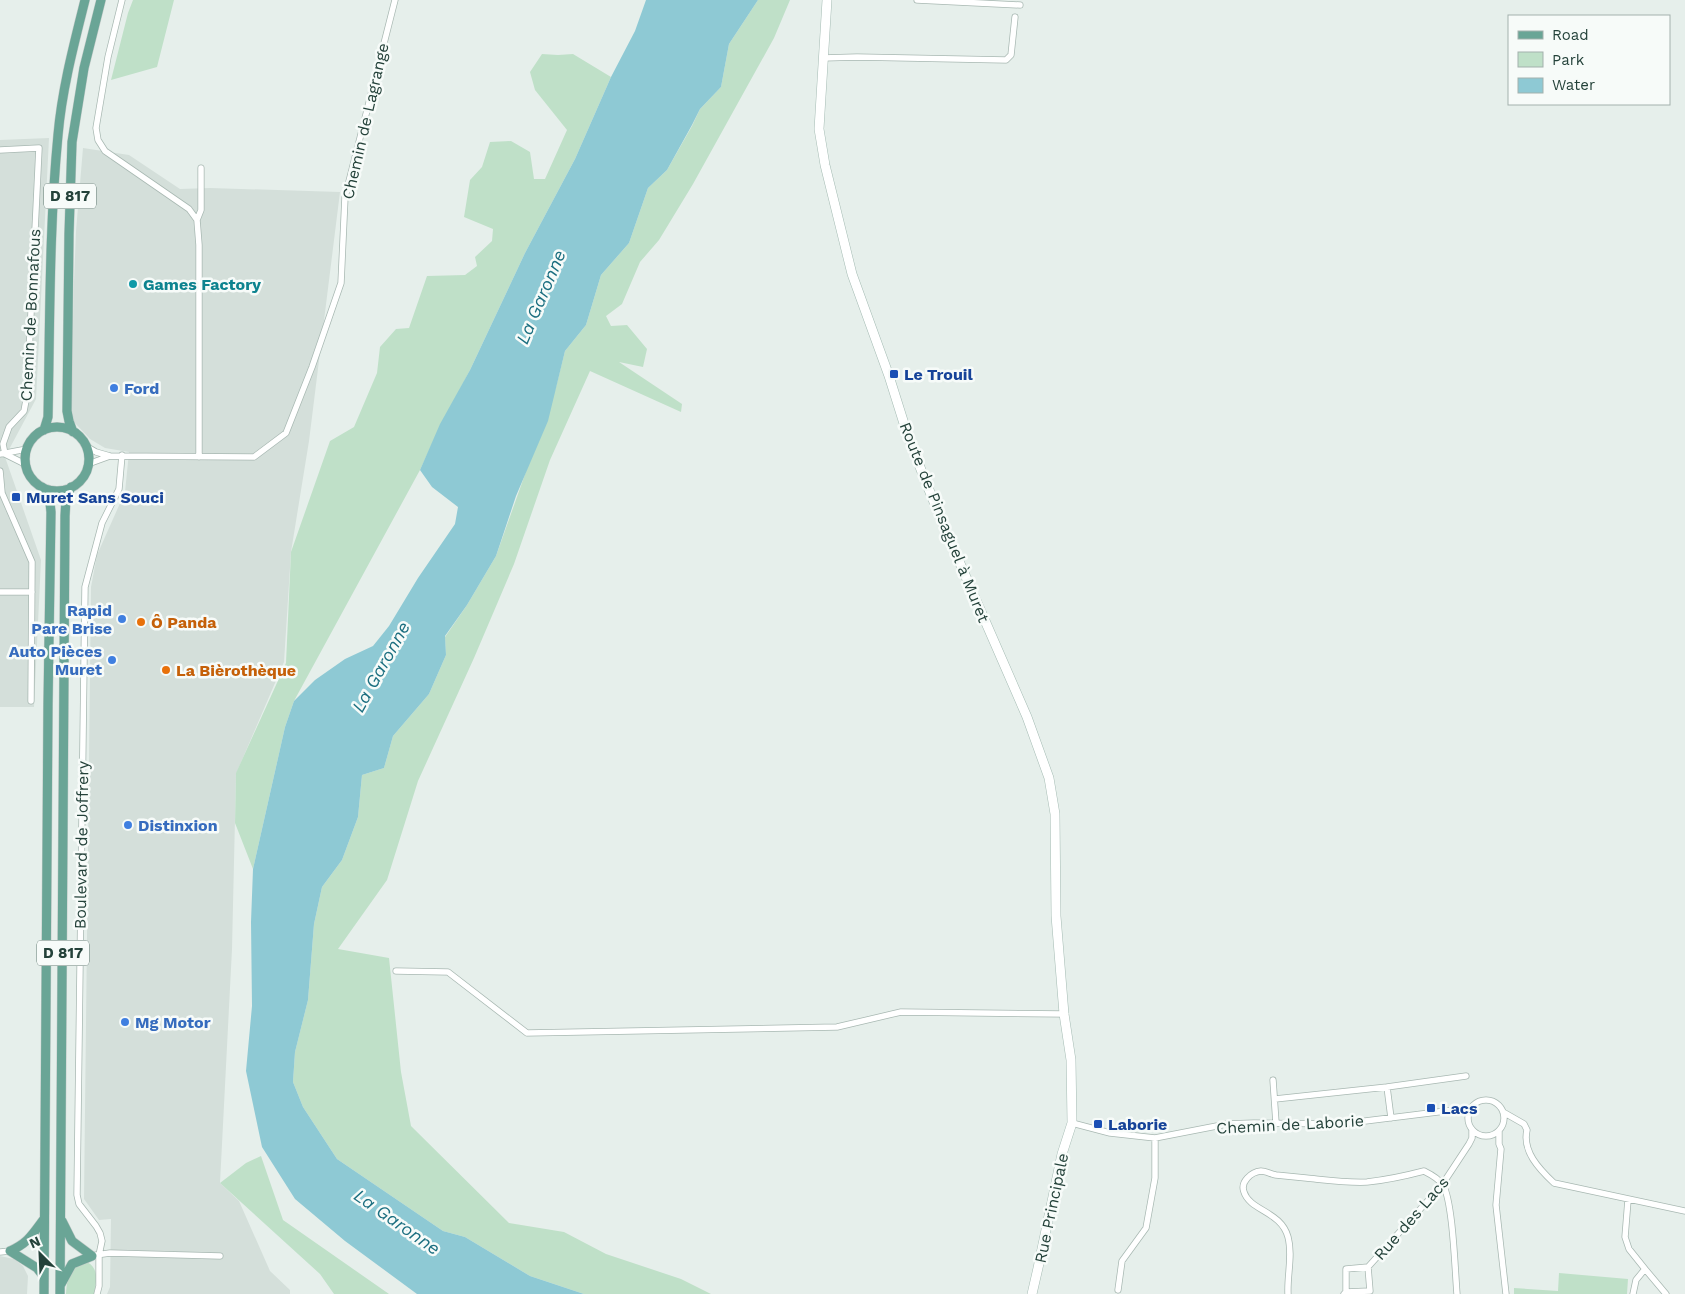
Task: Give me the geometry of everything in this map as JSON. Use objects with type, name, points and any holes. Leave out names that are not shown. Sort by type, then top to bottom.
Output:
[{"type":"main road","name":"D 817","points":[[44,430],[48,417],[51,268],[58,134],[67,77],[85,0]]},
{"type":"main road","name":"D 817","points":[[73,432],[68,411],[69,234],[72,142],[84,68],[101,0]]},
{"type":"main road","points":[[59,427],[73,432],[79,436],[86,446],[89,458],[85,474],[79,482],[62,490],[42,487],[28,473],[26,464],[27,448],[34,437],[44,430],[59,427]]},
{"type":"main road","name":"D 817","points":[[42,487],[50,503],[51,512],[44,1294]]},
{"type":"main road","name":"D 817","points":[[60,1290],[65,512],[66,499],[71,487]]},
{"type":"main road","points":[[61,1218],[72,1241],[96,1255]]},
{"type":"main road","points":[[5,1251],[23,1245],[44,1219]]},
{"type":"main road","points":[[5,1251],[37,1268],[44,1277]]},
{"type":"main road","points":[[60,1290],[72,1264],[96,1255]]},
{"type":"street","points":[[86,446],[96,452],[110,456],[199,457],[199,226],[197,220],[188,209],[105,152],[98,140],[96,128],[106,66],[122,0]]},
{"type":"street","name":"Chemin de Lagrange","points":[[199,457],[254,457],[286,434],[341,283],[346,197],[394,0]]},
{"type":"street","name":"Route de Pinsaguel à Muret","points":[[827,0],[819,129],[825,165],[852,274],[889,376],[906,430],[944,529],[1027,717],[1049,778],[1055,814],[1056,916],[1064,1014],[1070,1060],[1072,1123]]},
{"type":"street","points":[[917,0],[1020,5]]},
{"type":"street","points":[[822,58],[1006,60],[1011,55],[1014,17]]},
{"type":"street","name":"Chemin de Bonnafous","points":[[0,150],[39,148],[27,395],[24,411],[9,427],[3,444],[2,454]]},
{"type":"street","points":[[197,220],[201,210],[201,168]]},
{"type":"street","points":[[2,454],[27,448]]},
{"type":"street","points":[[2,454],[26,464]]},
{"type":"street","points":[[88,464],[110,456]]},
{"type":"street","name":"Boulevard de Joffrery","points":[[97,1294],[100,1286],[96,1255],[102,1241],[96,1226],[79,1204],[77,1195],[84,587],[102,523],[119,489],[122,456]]},
{"type":"street","points":[[0,471],[2,492],[32,562],[31,700]]},
{"type":"street","points":[[0,592],[32,592]]},
{"type":"street","points":[[396,971],[448,972],[527,1032],[837,1028],[902,1012],[1064,1014]]},
{"type":"street","points":[[1275,1099],[1466,1076]]},
{"type":"street","points":[[1273,1080],[1276,1123]]},
{"type":"street","points":[[1387,1087],[1391,1118]]},
{"type":"street","points":[[1488,1136],[1498,1131],[1504,1122],[1503,1112],[1500,1106],[1490,1100],[1477,1101],[1470,1108],[1467,1118],[1468,1125],[1480,1135],[1488,1136],[1499,1144]]},
{"type":"street","name":"Chemin de Laborie","points":[[1072,1123],[1110,1133],[1155,1138],[1227,1124],[1341,1124],[1470,1108]]},
{"type":"street","points":[[1455,1110],[1461,1112],[1467,1118]]},
{"type":"street","points":[[1503,1112],[1524,1124],[1527,1130],[1525,1141],[1532,1157],[1544,1174],[1554,1183],[1685,1211]]},
{"type":"street","points":[[1504,1122],[1519,1121]]},
{"type":"street","name":"Rue Principale","points":[[1032,1294],[1062,1154],[1072,1123]]},
{"type":"street","name":"Rue des Lacs","points":[[1368,1267],[1370,1291],[1345,1293],[1346,1269],[1368,1267],[1442,1185],[1469,1144],[1472,1138],[1472,1130]]},
{"type":"street","points":[[1498,1131],[1501,1165],[1496,1205],[1506,1294]]},
{"type":"street","name":"Rue des Lacs","points":[[1469,1144],[1480,1135]]},
{"type":"street","points":[[1118,1290],[1122,1261],[1146,1228],[1155,1178],[1155,1138]]},
{"type":"street","points":[[1288,1294],[1287,1280],[1290,1249],[1284,1226],[1275,1216],[1248,1200],[1243,1191],[1244,1183],[1250,1175],[1261,1171],[1344,1182],[1367,1182],[1424,1171],[1433,1176],[1442,1185],[1449,1206],[1457,1294]]},
{"type":"street","points":[[1628,1200],[1625,1237],[1629,1249],[1666,1294]]},
{"type":"street","points":[[96,1255],[110,1253],[220,1256]]},
{"type":"street","points":[[1634,1294],[1636,1280],[1645,1269]]},
{"type":"shaded area","points":[[49,138],[36,399],[5,457],[41,560],[34,707],[0,707],[0,140]]},
{"type":"shaded area","points":[[83,148],[129,155],[180,189],[210,188],[340,192],[309,441],[291,552],[284,662],[236,774],[232,949],[220,1183],[239,1201],[270,1271],[290,1290],[290,1294],[107,1294],[110,1287],[111,1219],[99,1220],[84,1199],[91,587],[97,555],[125,492],[129,452],[105,448],[90,439],[74,422],[71,406],[76,231]]},
{"type":"shaded area","points":[[0,1256],[14,1259],[23,1266],[28,1276],[27,1294],[0,1294]]},
{"type":"green space","points":[[133,0],[174,0],[157,67],[111,80],[128,13]]},
{"type":"green space","points":[[758,0],[790,0],[774,38],[693,184],[659,240],[640,262],[622,304],[606,316],[611,326],[627,325],[647,349],[643,367],[619,362],[682,404],[681,412],[590,371],[550,460],[514,564],[418,781],[387,880],[338,949],[389,958],[401,1072],[411,1126],[509,1223],[564,1232],[606,1254],[681,1279],[711,1294],[584,1294],[530,1276],[465,1237],[443,1231],[337,1159],[303,1107],[293,1082],[295,1052],[308,1000],[314,924],[322,887],[342,860],[358,817],[362,775],[384,768],[393,736],[429,694],[446,655],[445,637],[467,605],[496,556],[556,387],[565,351],[586,325],[601,275],[629,243],[648,188],[667,170],[700,109],[721,87],[729,44]]},
{"type":"green space","points":[[542,54],[573,54],[611,77],[575,159],[525,253],[420,470],[294,701],[285,727],[253,869],[235,823],[236,773],[286,663],[291,552],[330,441],[354,427],[377,373],[380,347],[396,329],[409,328],[427,276],[465,275],[477,266],[475,257],[492,241],[493,229],[464,217],[470,180],[482,167],[490,142],[511,141],[530,152],[534,179],[545,179],[567,130],[535,90],[530,72]]},
{"type":"green space","points":[[261,1156],[283,1220],[389,1294],[334,1294],[320,1274],[220,1183],[246,1163]]},
{"type":"green space","points":[[87,1262],[94,1268],[95,1272],[94,1294],[66,1294],[70,1274],[81,1264]]},
{"type":"green space","points":[[1559,1273],[1628,1279],[1627,1294],[1514,1294],[1514,1288],[1558,1291]]},
{"type":"water","name":"La Garonne","points":[[646,0],[758,0],[729,44],[721,87],[700,109],[667,170],[648,188],[629,243],[601,275],[586,325],[565,351],[548,421],[516,496],[496,556],[467,605],[445,636],[446,655],[429,694],[393,736],[384,768],[362,775],[358,817],[342,860],[322,887],[314,924],[308,1000],[295,1052],[293,1082],[303,1107],[337,1159],[443,1231],[465,1237],[530,1276],[584,1294],[417,1294],[345,1241],[295,1199],[262,1147],[246,1071],[252,1006],[251,922],[253,869],[285,727],[294,701],[315,680],[345,659],[373,646],[389,626],[418,578],[455,524],[458,507],[432,487],[420,470],[440,424],[470,370],[525,253],[575,159],[611,77],[635,31]]},
{"type":"place","name":"Games Factory","points":[[133,284]]},
{"type":"place","name":"Le Trouil","points":[[894,374]]},
{"type":"place","name":"Ford","points":[[114,388]]},
{"type":"place","name":"Muret Sans Souci","points":[[16,497]]},
{"type":"place","name":"Rapid Pare Brise","points":[[122,619]]},
{"type":"place","name":"Ô Panda","points":[[141,622]]},
{"type":"place","name":"Auto Pièces Muret","points":[[112,660]]},
{"type":"place","name":"La Bièrothèque","points":[[166,670]]},
{"type":"place","name":"Distinxion","points":[[128,825]]},
{"type":"place","name":"Mg Motor","points":[[125,1022]]},
{"type":"place","name":"Lacs","points":[[1431,1108]]},
{"type":"place","name":"Laborie","points":[[1098,1124]]}]
